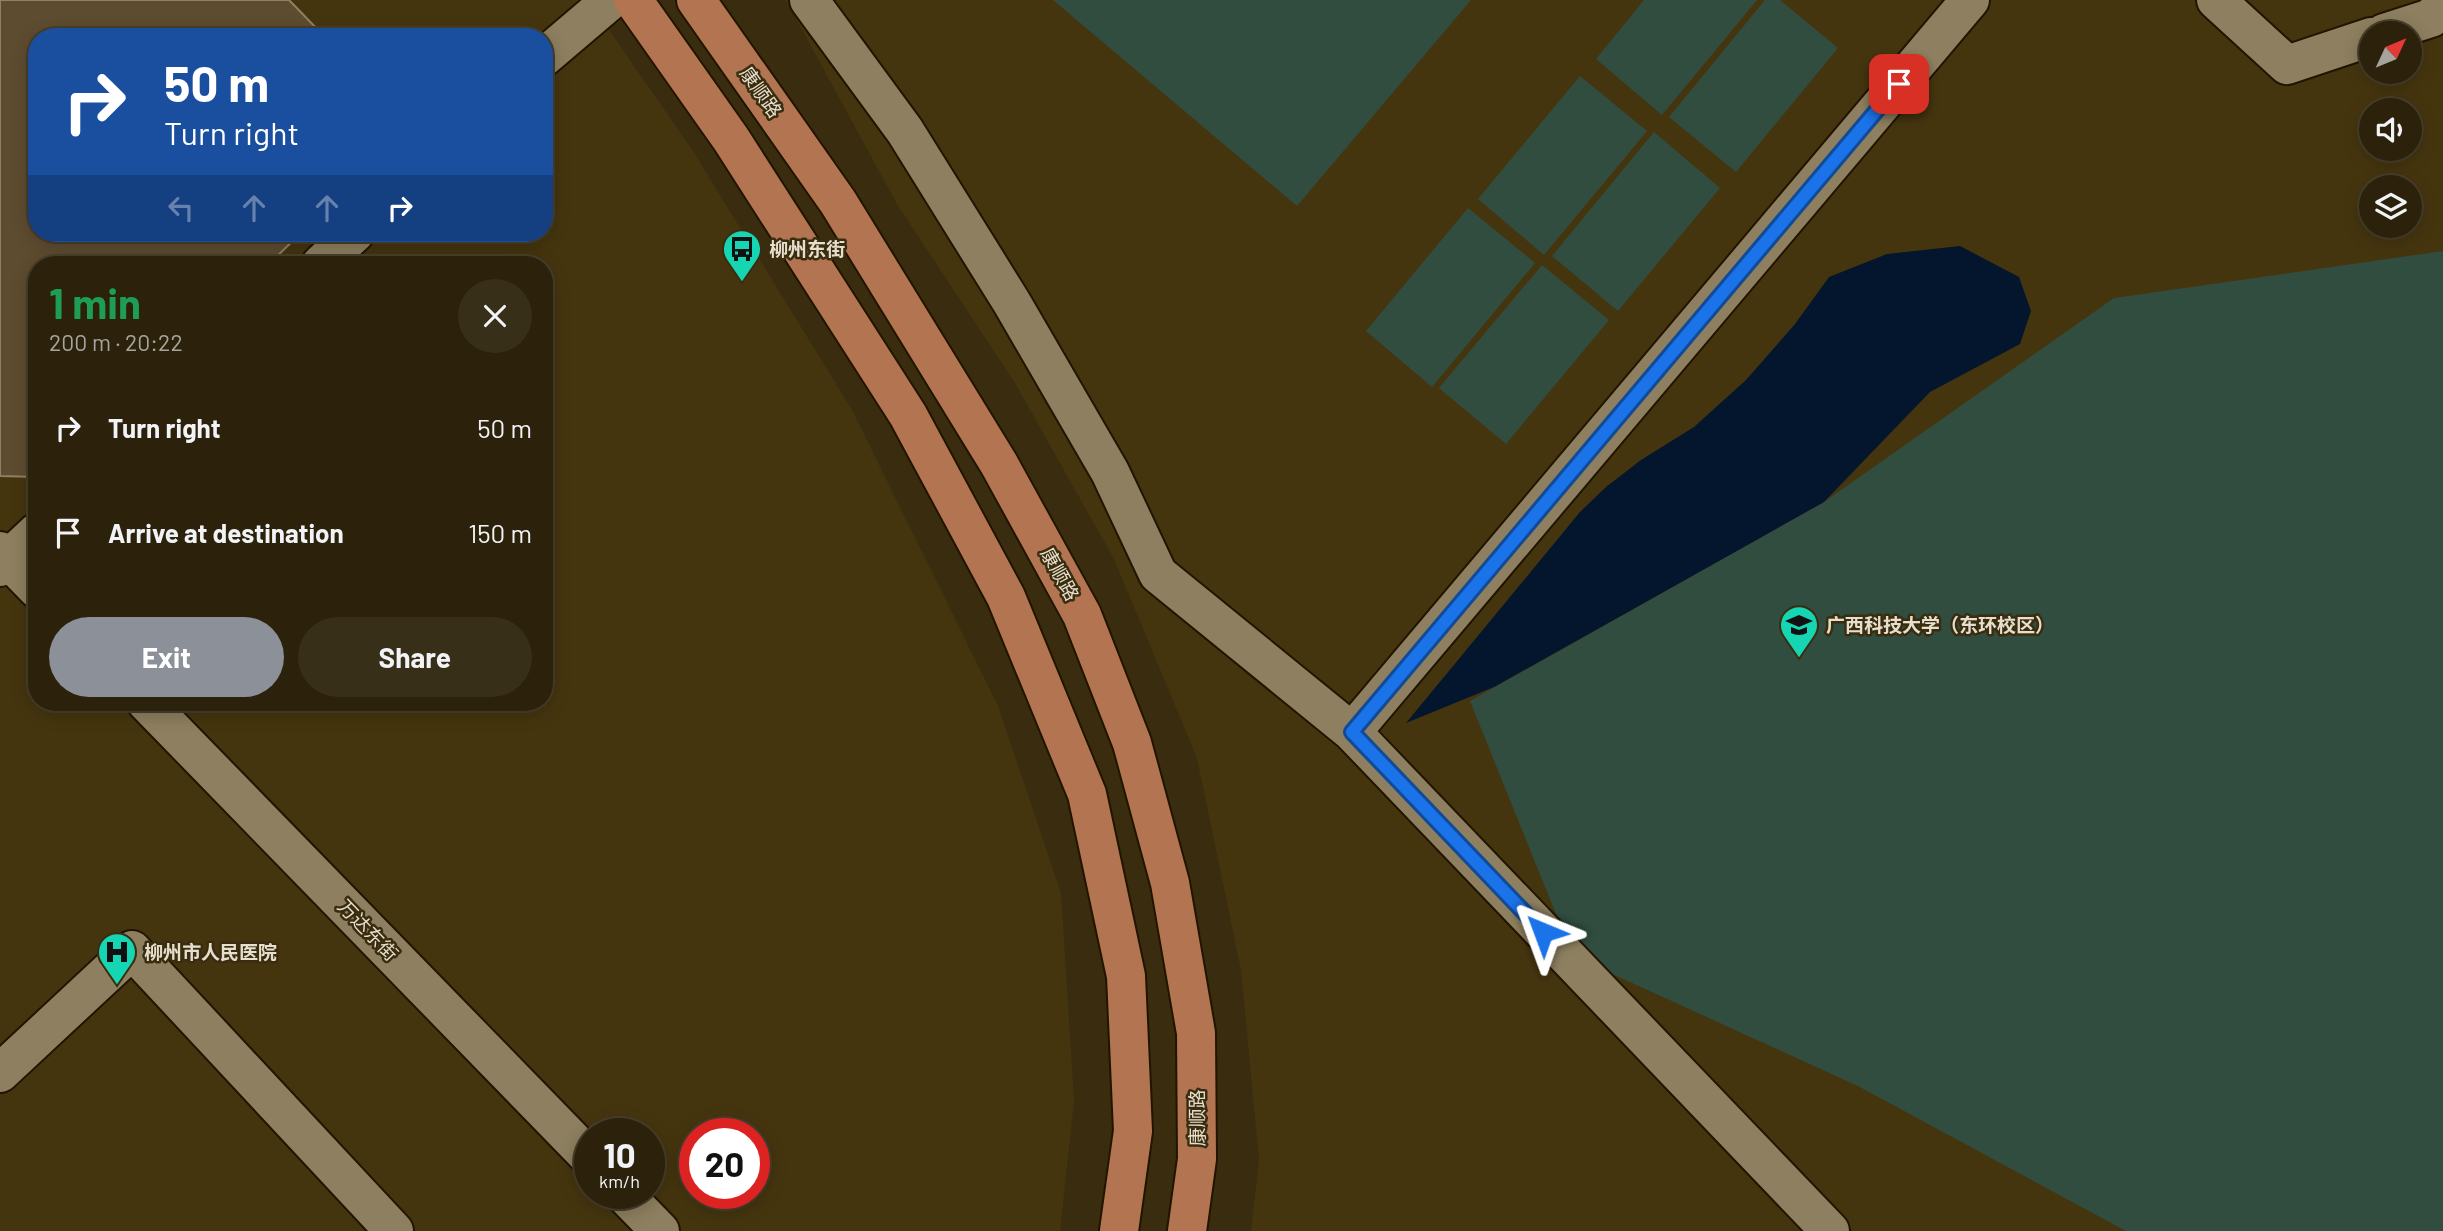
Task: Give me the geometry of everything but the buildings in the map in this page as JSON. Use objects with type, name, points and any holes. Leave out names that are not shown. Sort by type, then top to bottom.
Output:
[{"type":"main road","points":[[634,0],[732,139],[908,415],[1006,597],[1087,794],[1126,975],[1133,1131],[1119,1231]]},
{"type":"main road","name":"康顺路","points":[[695,0],[838,202],[999,464],[1082,615],[1136,756],[1170,883],[1194,1020],[1197,1159],[1187,1231]]},
{"type":"street","points":[[553,49],[611,0]]},
{"type":"street","points":[[809,0],[905,131],[1012,303],[1110,472],[1158,574],[1352,732],[1830,1231]]},
{"type":"street","points":[[1352,732],[1970,0]]},
{"type":"street","points":[[2216,0],[2287,65],[2359,41]]},
{"type":"street","points":[[2422,21],[2431,18],[2443,5]]},
{"type":"street","points":[[330,256],[345,242]]},
{"type":"street","points":[[28,539],[3,559],[28,581]]},
{"type":"street","name":"万达东街","points":[[155,711],[574,1142]]},
{"type":"street","points":[[0,1073],[132,950],[394,1231]]},
{"type":"street","points":[[639,1209],[660,1231]]},
{"type":"shaded area","points":[[0,0],[588,0],[691,148],[852,410],[998,706],[1061,893],[1074,1101],[1060,1231],[0,1231]]},
{"type":"shaded area","name":"广西科技大学（东环校区）","points":[[786,0],[2443,0],[2443,1231],[1251,1231],[1259,1159],[1241,970],[1197,758],[1114,559],[1015,383],[897,204]]},
{"type":"green space","points":[[1053,0],[1471,0],[1297,206]]},
{"type":"green space","points":[[1644,0],[1757,0],[1662,115],[1596,59]]},
{"type":"green space","points":[[1765,0],[1780,0],[1838,48],[1736,172],[1669,117]]},
{"type":"green space","points":[[1580,76],[1647,131],[1544,255],[1478,199]]},
{"type":"green space","points":[[1654,132],[1720,188],[1618,311],[1552,256]]},
{"type":"green space","points":[[1468,208],[1535,263],[1432,387],[1366,331]]},
{"type":"green space","points":[[2443,251],[2443,1231],[2126,1231],[1858,1086],[1573,956],[1470,701],[1824,502],[2114,298]]},
{"type":"green space","points":[[1542,265],[1609,320],[1506,444],[1439,388]]},
{"type":"water","points":[[1960,246],[2019,277],[2031,311],[2020,344],[1930,392],[1824,502],[1494,687],[1406,723],[1580,512],[1606,487],[1641,460],[1694,427],[1746,380],[1795,324],[1829,277],[1887,254]]},
{"type":"place","name":"柳州东街","points":[[742,283]]},
{"type":"place","name":"广西科技大学（东环校区）","points":[[1799,659]]},
{"type":"place","name":"柳州市人民医院","points":[[117,986]]},
{"type":"route","points":[[1543,932],[1352,732],[1899,84]]}]
